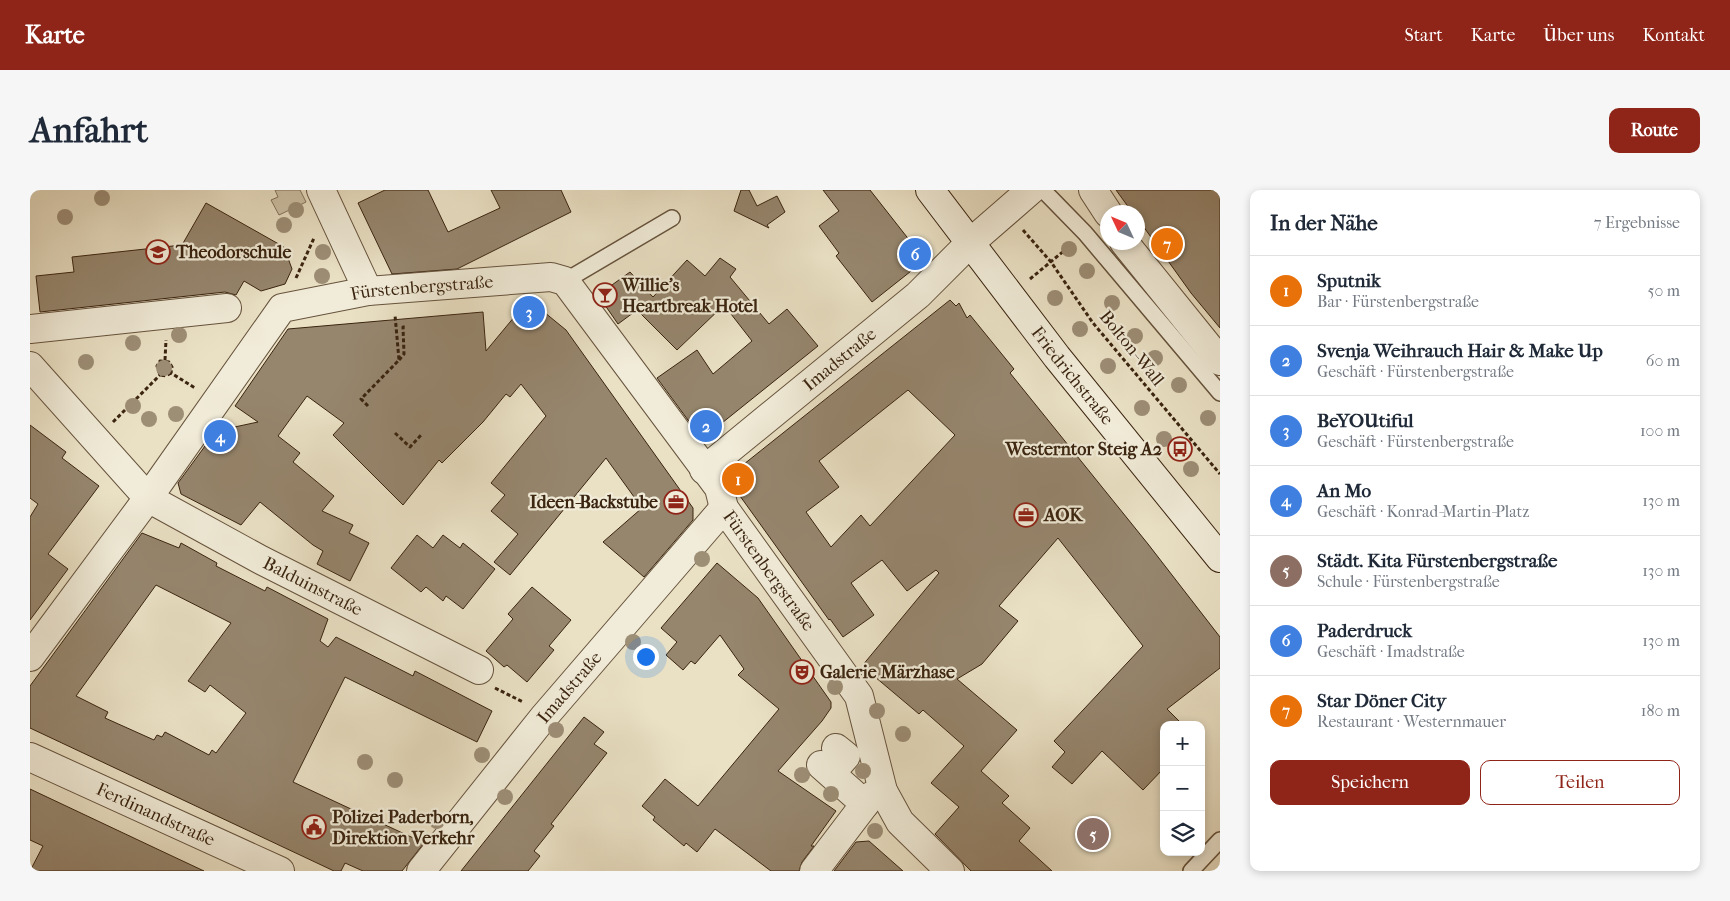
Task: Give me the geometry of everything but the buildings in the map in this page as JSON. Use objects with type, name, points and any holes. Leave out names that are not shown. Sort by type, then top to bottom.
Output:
[{"type":"street","name":"Friedrichstraße","points":[[930,190],[1057,357],[1220,558]]},
{"type":"street","name":"Imadstraße","points":[[704,470],[918,295],[970,244],[1031,190]]},
{"type":"street","points":[[1094,190],[1103,205]]},
{"type":"street","points":[[325,198],[381,290]]},
{"type":"street","points":[[1130,250],[1220,361]]},
{"type":"street","name":"Fürstenbergstraße","points":[[282,308],[381,290],[551,277],[565,281],[719,488],[724,508],[859,696],[874,797]]},
{"type":"street","points":[[30,330],[227,308]]},
{"type":"street","points":[[30,657],[148,498],[282,308]]},
{"type":"street","name":"Balduinstraße","points":[[30,366],[148,498],[261,560],[479,670]]},
{"type":"street","name":"Imadstraße","points":[[421,871],[543,718],[724,508]]},
{"type":"street","name":"Ferdinandstraße","points":[[30,758],[280,871]]},
{"type":"street","name":"Fürstenbergstraße","points":[[829,762],[874,797],[950,871]]},
{"type":"street","points":[[814,871],[874,797]]},
{"type":"lane","points":[[1043,190],[1085,233],[1220,393]]},
{"type":"lane","points":[[565,281],[672,218]]},
{"type":"lane","points":[[1191,871],[1220,840]]},
{"type":"path","points":[[282,308],[325,198]]},
{"type":"path","name":"Bolton-Wall","points":[[1028,236],[1051,262],[1093,323],[1220,474]]},
{"type":"path","points":[[1029,280],[1076,240]]},
{"type":"path","points":[[381,290],[396,327],[399,360]]},
{"type":"path","points":[[368,406],[361,398],[404,354],[404,327],[396,327]]},
{"type":"path","points":[[160,375],[157,366],[160,361],[165,360],[172,367],[171,373]]},
{"type":"path","points":[[171,373],[216,401]]},
{"type":"path","points":[[160,375],[166,376],[171,373]]},
{"type":"path","points":[[96,439],[160,375]]},
{"type":"path","points":[[395,432],[410,447],[421,435]]},
{"type":"path","points":[[479,670],[487,684],[526,704],[543,718]]},
{"type":"shaded area","points":[[275,190],[300,190],[306,202],[279,215],[271,200],[278,197]]},
{"type":"place","name":"Star Döner City","points":[[1167,244]]},
{"type":"place","name":"Theodorschule","points":[[158,252]]},
{"type":"place","name":"Paderdruck","points":[[915,254]]},
{"type":"place","name":"Willie's Heartbreak Hotel","points":[[605,295]]},
{"type":"place","name":"BeYOUtiful","points":[[529,312]]},
{"type":"place","name":"Svenja Weihrauch Hair & Make Up","points":[[706,426]]},
{"type":"place","name":"An Mo","points":[[220,436]]},
{"type":"place","name":"Westerntor Steig A2","points":[[1180,449]]},
{"type":"place","name":"Sputnik","points":[[738,479]]},
{"type":"place","name":"Ideen-Backstube","points":[[676,502]]},
{"type":"place","name":"AOK","points":[[1026,515]]},
{"type":"place","name":"Galerie Märzhase","points":[[802,672]]},
{"type":"place","name":"Polizei Paderborn, Direktion Verkehr","points":[[314,827]]},
{"type":"place","name":"Städt. Kita Fürstenbergstraße","points":[[1093,834]]}]
